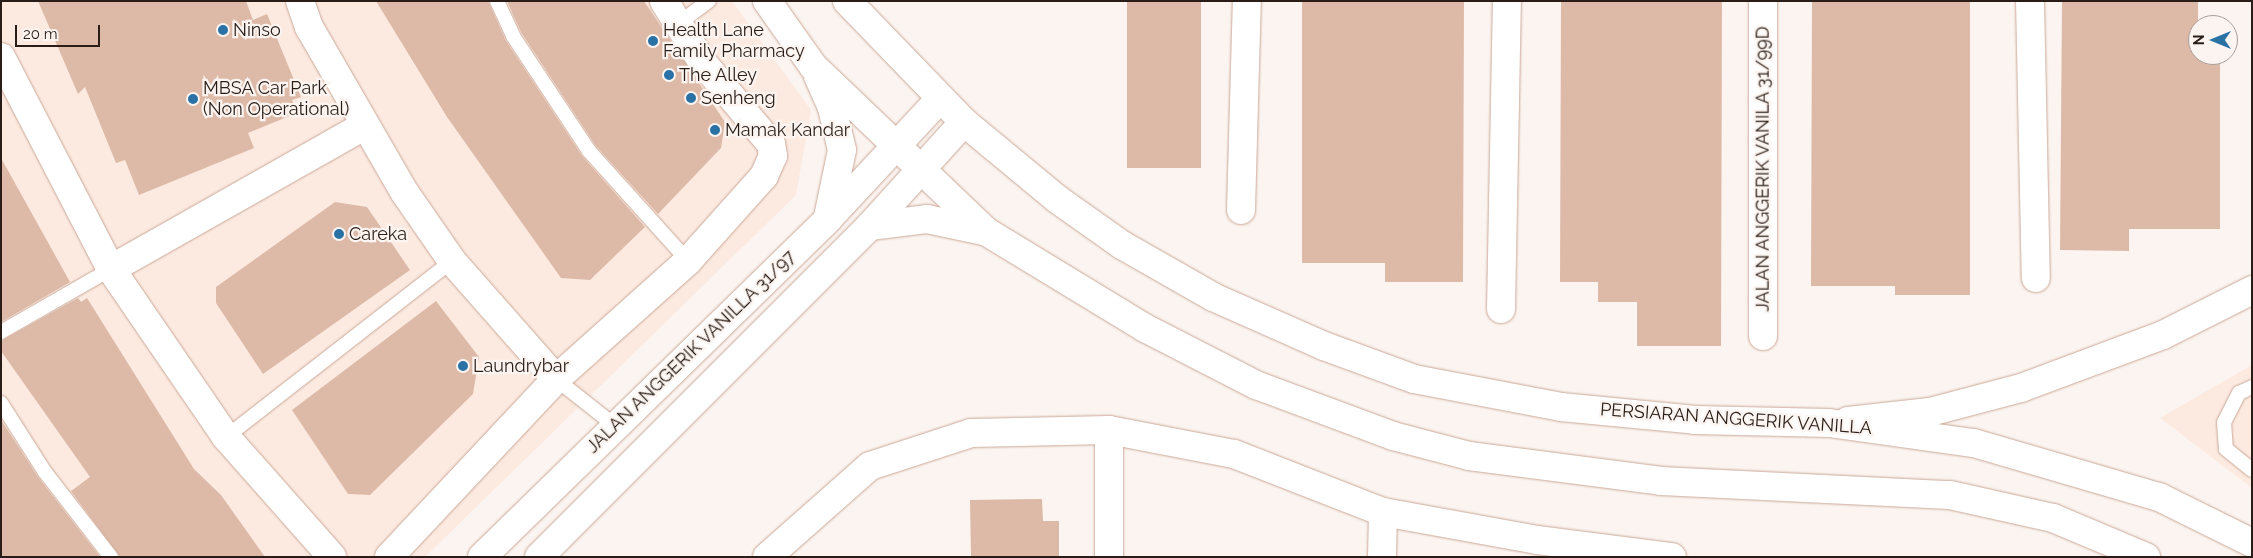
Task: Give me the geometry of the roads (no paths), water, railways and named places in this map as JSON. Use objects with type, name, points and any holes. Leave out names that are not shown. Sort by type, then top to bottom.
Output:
[{"type":"street","points":[[300,1],[309,27],[364,126],[452,261],[556,379]]},
{"type":"street","points":[[768,1],[813,66],[832,108],[842,150],[828,219]]},
{"type":"street","name":"PERSIARAN ANGGERIK VANILLA","points":[[847,1],[964,122],[1105,234],[1213,298],[1324,346],[1414,379],[1560,407],[1695,420],[1829,423],[1907,431],[2053,464],[2159,497],[2252,542]]},
{"type":"street","points":[[1240,210],[1247,1]]},
{"type":"street","points":[[1501,309],[1507,1]]},
{"type":"street","name":"JALAN ANGGERIK VANILA 31/99D","points":[[1762,1],[1762,336]]},
{"type":"street","points":[[2030,1],[2036,278]]},
{"type":"street","points":[[389,557],[556,379],[688,261],[764,176],[773,156],[771,144],[703,63],[671,12]]},
{"type":"street","points":[[1,57],[111,269],[226,437],[332,557]]},
{"type":"street","points":[[813,66],[898,144],[987,232],[1145,328],[1256,385],[1393,436],[1469,456],[1549,470],[1661,481],[1950,495],[2053,518],[2146,557]]},
{"type":"street","name":"JALAN ANGGERIK VANILLA 31/97","points":[[482,557],[828,219],[940,99]]},
{"type":"street","name":"JALAN ANGGERIK VANILLA 31/97","points":[[539,557],[870,226],[924,169],[964,122]]},
{"type":"street","points":[[111,269],[364,126]]},
{"type":"street","points":[[870,226],[927,219],[987,232]]},
{"type":"street","points":[[1829,423],[1930,412],[2021,388],[2163,336],[2252,290]]},
{"type":"street","points":[[1108,557],[1109,430]]},
{"type":"street","points":[[767,557],[870,466],[971,433],[1109,430],[1234,454],[1383,512],[1537,540],[1657,555]]},
{"type":"street","points":[[1382,557],[1383,512]]},
{"type":"lane","points":[[497,1],[513,36],[589,151],[688,261]]},
{"type":"lane","points":[[671,12],[709,1]]},
{"type":"lane","points":[[226,437],[452,261]]},
{"type":"lane","points":[[1,332],[111,269]]},
{"type":"lane","points":[[556,379],[614,426]]},
{"type":"lane","points":[[2252,387],[2239,393],[2224,422],[2226,449],[2252,470]]},
{"type":"lane","points":[[1,402],[45,472],[111,557]]},
{"type":"place","name":"Ninso","points":[[223,30]]},
{"type":"place","name":"Health Lane Family Pharmacy","points":[[653,41]]},
{"type":"place","name":"The Alley","points":[[669,75]]},
{"type":"place","name":"Senheng","points":[[691,98]]},
{"type":"place","name":"MBSA Car Park (Non Operational)","points":[[193,99]]},
{"type":"place","name":"Mamak Kandar","points":[[715,130]]},
{"type":"place","name":"Careka","points":[[339,234]]},
{"type":"place","name":"Laundrybar","points":[[463,366]]}]
